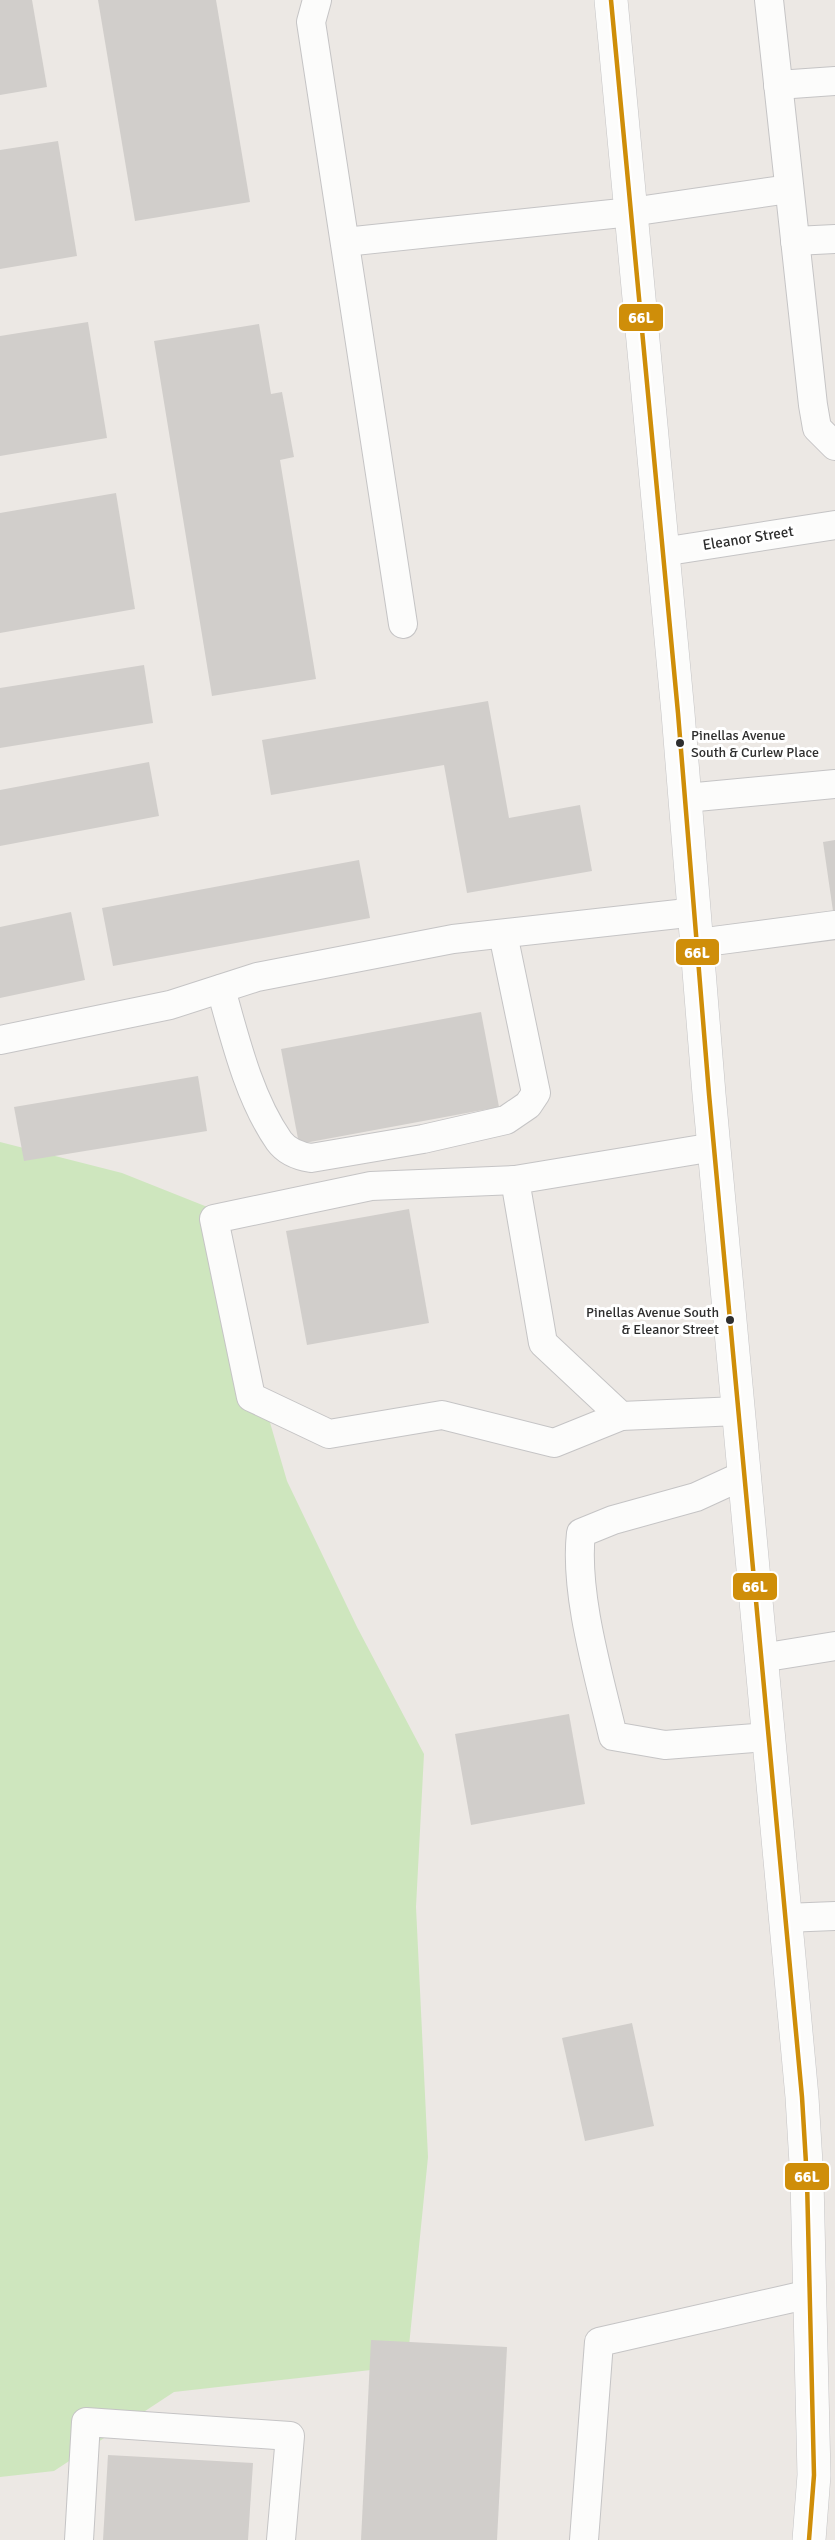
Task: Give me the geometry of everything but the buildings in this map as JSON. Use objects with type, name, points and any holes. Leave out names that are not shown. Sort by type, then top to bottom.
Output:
[{"type":"main road","points":[[611,0],[686,798],[714,1147],[802,2097],[814,2475],[809,2540]]},
{"type":"lane","points":[[317,0],[311,22],[403,624]]},
{"type":"lane","points":[[770,0],[813,405],[817,428],[835,446]]},
{"type":"lane","points":[[778,85],[835,81]]},
{"type":"lane","points":[[345,242],[631,212],[789,189]]},
{"type":"lane","points":[[795,241],[835,239]]},
{"type":"lane","name":"Eleanor Street","points":[[662,552],[835,525]]},
{"type":"lane","points":[[686,798],[835,784]]},
{"type":"lane","points":[[0,1040],[170,1005],[257,977],[453,939],[503,934],[835,925]]},
{"type":"lane","points":[[221,989],[240,1059],[257,1099],[280,1142],[296,1155],[310,1158],[423,1139],[506,1120],[528,1105],[536,1094],[503,934]]},
{"type":"lane","points":[[714,1147],[515,1180],[371,1186],[214,1220],[251,1397],[329,1434],[442,1415],[554,1443],[621,1416],[738,1412]]},
{"type":"lane","points":[[515,1180],[543,1343],[621,1416]]},
{"type":"lane","points":[[744,1475],[696,1497],[613,1520],[581,1533],[578,1558],[592,1646],[613,1736],[665,1745],[768,1737]]},
{"type":"lane","points":[[761,1658],[835,1646]]},
{"type":"lane","points":[[785,1918],[835,1916]]},
{"type":"lane","points":[[584,2540],[599,2342],[810,2294]]},
{"type":"lane","points":[[79,2540],[86,2422],[290,2436],[281,2540]]},
{"type":"green space","points":[[0,1142],[122,1173],[220,1212],[248,1347],[287,1481],[357,1627],[424,1754],[416,1907],[428,2157],[407,2366],[174,2392],[54,2471],[0,2477]]},
{"type":"transit line","name":"66L","points":[[611,0],[678,713],[709,1094],[802,2097],[807,2180],[814,2475],[809,2540]]},
{"type":"place","name":"Pinellas Avenue South & Curlew Place","points":[[680,743]]},
{"type":"place","name":"Pinellas Avenue South & Eleanor Street","points":[[730,1320]]}]
